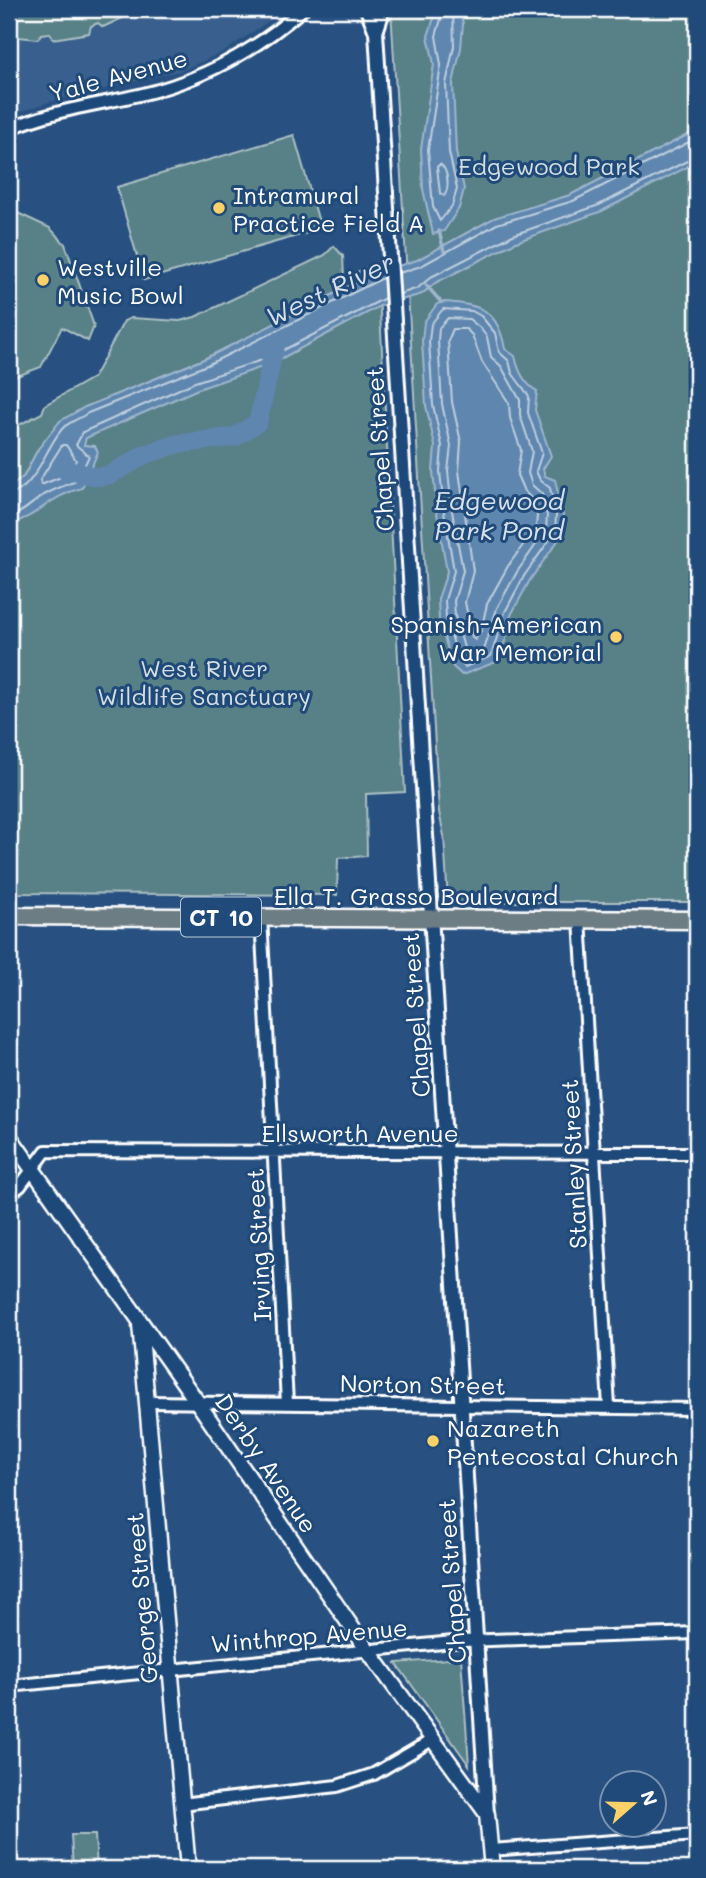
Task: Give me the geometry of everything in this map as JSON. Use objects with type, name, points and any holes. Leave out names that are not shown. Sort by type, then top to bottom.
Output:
[{"type":"main road","name":"Ella T. Grasso Boulevard","points":[[9,916],[697,920]]},
{"type":"main road","name":"Derby Avenue","points":[[9,1136],[368,1650],[487,1814]]},
{"type":"main road","name":"George Street","points":[[140,1322],[188,1869]]},
{"type":"main road","name":"Chapel Street","points":[[487,1814],[492,1869]]},
{"type":"street","name":"Yale Avenue","points":[[9,129],[55,113],[140,95],[198,77],[241,57],[303,9]]},
{"type":"street","name":"Chapel Street","points":[[368,9],[376,32],[391,259],[487,1814]]},
{"type":"street","name":"Chapel Street","points":[[376,32],[381,17],[379,9]]},
{"type":"street","name":"Irving Street","points":[[261,917],[287,1403]]},
{"type":"street","name":"Stanley Street","points":[[580,919],[609,1407]]},
{"type":"street","name":"Ellsworth Avenue","points":[[33,1170],[46,1151],[697,1153]]},
{"type":"street","points":[[9,1194],[20,1186],[33,1170]]},
{"type":"street","name":"Norton Street","points":[[148,1402],[697,1409]]},
{"type":"street","name":"Winthrop Avenue","points":[[9,1686],[478,1641],[697,1633]]},
{"type":"street","points":[[181,1804],[337,1786],[374,1774],[432,1740]]},
{"type":"street","points":[[491,1850],[697,1835]]},
{"type":"shaded area","points":[[9,9],[286,9],[225,51],[183,70],[49,102],[9,116]]},
{"type":"green space","points":[[9,9],[131,9],[133,13],[103,27],[98,23],[91,26],[89,33],[53,39],[50,33],[41,34],[38,39],[9,36]]},
{"type":"green space","name":"Edgewood Park","points":[[391,9],[697,9],[697,902],[448,902],[444,836],[439,812]]},
{"type":"green space","name":"Intramural Practice Field A","points":[[294,135],[321,229],[144,280],[117,187]]},
{"type":"green space","name":"Westville Music Bowl","points":[[9,209],[50,228],[65,244],[94,326],[88,341],[62,327],[41,367],[9,379]]},
{"type":"green space","points":[[334,246],[343,256],[344,278],[377,263],[376,273],[204,359],[85,407],[38,449],[24,476],[9,489],[9,430],[42,413],[45,405],[94,377],[124,321],[131,318],[180,321],[195,317],[325,255]]},
{"type":"green space","name":"West River Wildlife Sanctuary","points":[[379,293],[405,792],[366,794],[367,856],[338,858],[337,895],[9,893],[9,507],[77,434]]},
{"type":"green space","points":[[461,1658],[469,1765],[396,1663]]},
{"type":"green space","points":[[71,1835],[95,1835],[97,1869],[73,1869]]},
{"type":"water","points":[[437,9],[460,9],[463,24],[453,83],[456,152],[464,189],[459,208],[444,231],[433,234],[423,189],[421,149],[434,64],[428,36]]},
{"type":"water","points":[[697,130],[697,162],[602,211],[516,242],[435,283],[422,294],[380,306],[271,364],[198,389],[86,438],[84,445],[95,446],[98,452],[82,488],[61,496],[28,517],[9,524],[9,489],[24,476],[38,449],[60,421],[85,407],[204,359],[376,273],[417,260],[494,218],[570,195]]},
{"type":"water","name":"Edgewood Park Pond","points":[[444,302],[478,307],[486,312],[498,325],[505,349],[515,356],[522,376],[528,385],[537,391],[535,410],[551,456],[543,469],[545,476],[555,480],[563,515],[562,535],[530,580],[511,615],[506,639],[496,662],[462,675],[453,667],[439,620],[438,599],[447,572],[437,513],[433,471],[435,446],[426,406],[422,341],[424,322],[437,304]]},
{"type":"waterway","points":[[439,231],[444,251]]},
{"type":"waterway","points":[[426,285],[441,302]]},
{"type":"waterway","points":[[65,470],[99,477],[110,475],[144,455],[177,444],[235,437],[258,422],[275,345]]},
{"type":"place","name":"Intramural Practice Field A","points":[[219,208]]},
{"type":"place","name":"Westville Music Bowl","points":[[43,280]]},
{"type":"place","name":"Spanish-American War Memorial","points":[[616,637]]},
{"type":"place","name":"Nazareth Pentecostal Church","points":[[433,1441]]},
{"type":"water label","name":"West River","points":[[330,289]]}]
